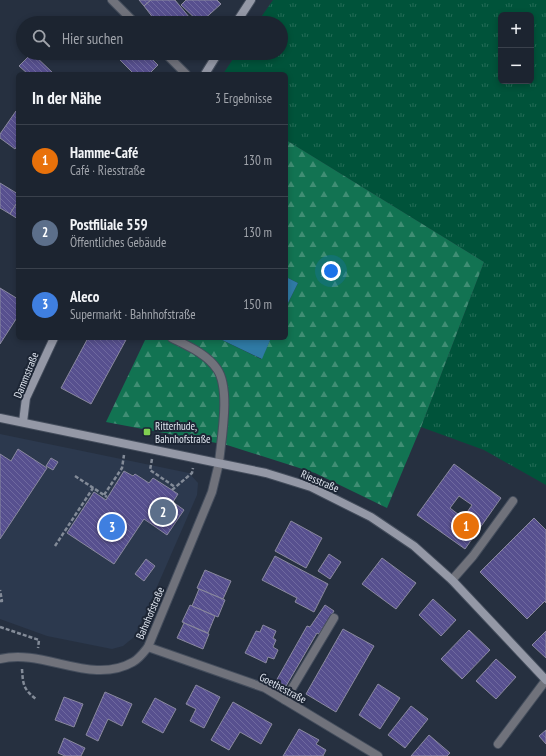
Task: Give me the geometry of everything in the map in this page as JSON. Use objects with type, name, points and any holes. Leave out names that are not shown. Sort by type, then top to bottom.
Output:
[{"type":"main road","points":[[240,16],[250,0]]},
{"type":"main road","points":[[206,72],[214,60]]},
{"type":"main road","name":"Dammstraße","points":[[23,422],[26,398],[53,340]]},
{"type":"main road","name":"Riesstraße","points":[[0,418],[266,473],[311,487],[371,517],[414,546],[452,580],[546,680]]},
{"type":"street","points":[[112,0],[128,16]]},
{"type":"street","points":[[172,60],[184,72]]},
{"type":"street","name":"Bahnhofstraße","points":[[0,659],[8,657],[36,659],[94,670],[117,669],[135,662],[148,647],[212,492],[219,463],[225,402],[218,370],[201,354],[176,340]]},
{"type":"street","points":[[452,580],[473,556],[512,501]]},
{"type":"street","points":[[285,700],[334,618]]},
{"type":"street","name":"Goethestraße","points":[[148,647],[265,688],[378,756]]},
{"type":"street","points":[[498,744],[546,680]]},
{"type":"path","points":[[102,495],[122,468],[127,444]]},
{"type":"path","points":[[154,450],[150,470],[175,488]]},
{"type":"path","points":[[172,490],[192,473],[196,458]]},
{"type":"path","points":[[75,476],[107,497]]},
{"type":"path","points":[[55,546],[93,488]]},
{"type":"path","points":[[0,590],[2,601],[0,601]]},
{"type":"path","points":[[0,627],[39,640],[36,659]]},
{"type":"path","points":[[23,658],[23,683],[27,692],[36,699]]},
{"type":"shaded area","points":[[0,434],[189,473],[198,483],[197,495],[146,612],[134,637],[123,646],[112,649],[47,636],[0,619]]},
{"type":"green space","points":[[273,0],[546,0],[546,485],[484,450],[421,427],[484,262],[288,141],[288,72],[224,72],[232,60],[288,60],[288,16],[262,16]]},
{"type":"green space","points":[[288,141],[484,262],[421,427],[387,508],[315,473],[227,445],[106,422],[145,340],[222,340],[261,359],[270,340],[288,340],[288,303],[298,283],[288,278]]},
{"type":"water","points":[[288,278],[298,283],[288,303]]},
{"type":"water","points":[[222,340],[270,340],[262,359]]},
{"type":"building","points":[[139,0],[151,0],[144,6]]},
{"type":"building","points":[[151,0],[175,0],[188,16],[152,16],[144,6]]},
{"type":"building","points":[[186,0],[217,0],[221,4],[208,16],[193,16],[181,5]]},
{"type":"building","points":[[25,60],[39,60],[52,72],[26,72],[19,66]]},
{"type":"building","points":[[120,60],[153,60],[158,65],[151,72],[132,72]]},
{"type":"building","points":[[16,111],[15,149],[0,138],[0,134]]},
{"type":"building","points":[[0,183],[16,193],[16,204],[10,214],[0,208]]},
{"type":"building","points":[[16,204],[16,218],[10,214]]},
{"type":"building","points":[[0,288],[16,298],[16,319],[0,344]]},
{"type":"building","points":[[87,340],[126,340],[91,404],[61,388]]},
{"type":"building","points":[[18,449],[47,468],[0,539],[0,454],[11,461]]},
{"type":"building","points":[[51,458],[58,462],[53,470],[46,466]]},
{"type":"building","points":[[454,464],[501,498],[465,549],[417,515]],"holes":[[[459,496],[472,505],[463,518],[450,508]]]},
{"type":"building","points":[[124,471],[133,476],[135,474],[149,483],[153,478],[172,490],[178,494],[173,502],[184,510],[167,535],[144,519],[114,564],[67,533],[94,492],[106,500]]},
{"type":"building","points":[[534,518],[546,530],[546,603],[545,601],[527,619],[480,572]]},
{"type":"building","points":[[291,521],[322,538],[306,568],[275,551]]},
{"type":"building","points":[[329,554],[341,562],[330,579],[318,571]]},
{"type":"building","points":[[275,556],[328,584],[314,612],[295,602],[297,598],[262,580]]},
{"type":"building","points":[[382,558],[416,583],[396,609],[362,584]]},
{"type":"building","points":[[146,559],[155,566],[144,581],[135,574]]},
{"type":"building","points":[[205,570],[231,581],[223,599],[197,588]]},
{"type":"building","points":[[199,589],[225,600],[218,617],[192,606]]},
{"type":"building","points":[[433,599],[456,620],[441,636],[419,615]]},
{"type":"building","points":[[190,605],[215,616],[208,633],[182,622]]},
{"type":"building","points":[[325,605],[334,611],[319,634],[317,633],[286,686],[276,681],[307,626],[310,627]]},
{"type":"building","points":[[184,623],[209,634],[203,649],[177,638]]},
{"type":"building","points":[[263,625],[276,631],[273,638],[276,640],[273,647],[278,650],[274,659],[268,657],[266,663],[245,653],[256,631],[260,632]]},
{"type":"building","points":[[343,629],[374,646],[336,712],[306,694]]},
{"type":"building","points":[[469,630],[490,650],[462,679],[441,659]]},
{"type":"building","points":[[546,631],[546,658],[532,645]]},
{"type":"building","points":[[496,659],[516,677],[496,699],[476,681]]},
{"type":"building","points":[[378,684],[400,698],[380,729],[359,715]]},
{"type":"building","points":[[196,685],[220,697],[204,728],[190,721],[196,709],[186,704]]},
{"type":"building","points":[[105,692],[132,704],[122,726],[108,719],[98,741],[86,735]]},
{"type":"building","points":[[64,697],[83,704],[74,727],[55,720]]},
{"type":"building","points":[[155,698],[176,709],[163,733],[142,722]]},
{"type":"building","points":[[233,702],[272,724],[261,744],[240,732],[229,750],[211,740]]},
{"type":"building","points":[[411,706],[428,719],[405,748],[388,735]]},
{"type":"building","points":[[299,729],[319,740],[316,744],[326,750],[323,756],[283,756]]},
{"type":"building","points":[[546,730],[546,744],[539,736]]},
{"type":"building","points":[[429,735],[450,753],[447,756],[411,756]]},
{"type":"building","points":[[64,738],[85,748],[81,756],[65,756],[58,753]]},
{"type":"place","name":"Ritterhude, Bahnhofstraße","points":[[147,432]]},
{"type":"place","name":"Postfiliale 559","points":[[163,512]]},
{"type":"place","name":"Hamme-Café","points":[[466,526]]},
{"type":"place","name":"Aleco","points":[[112,527]]}]
